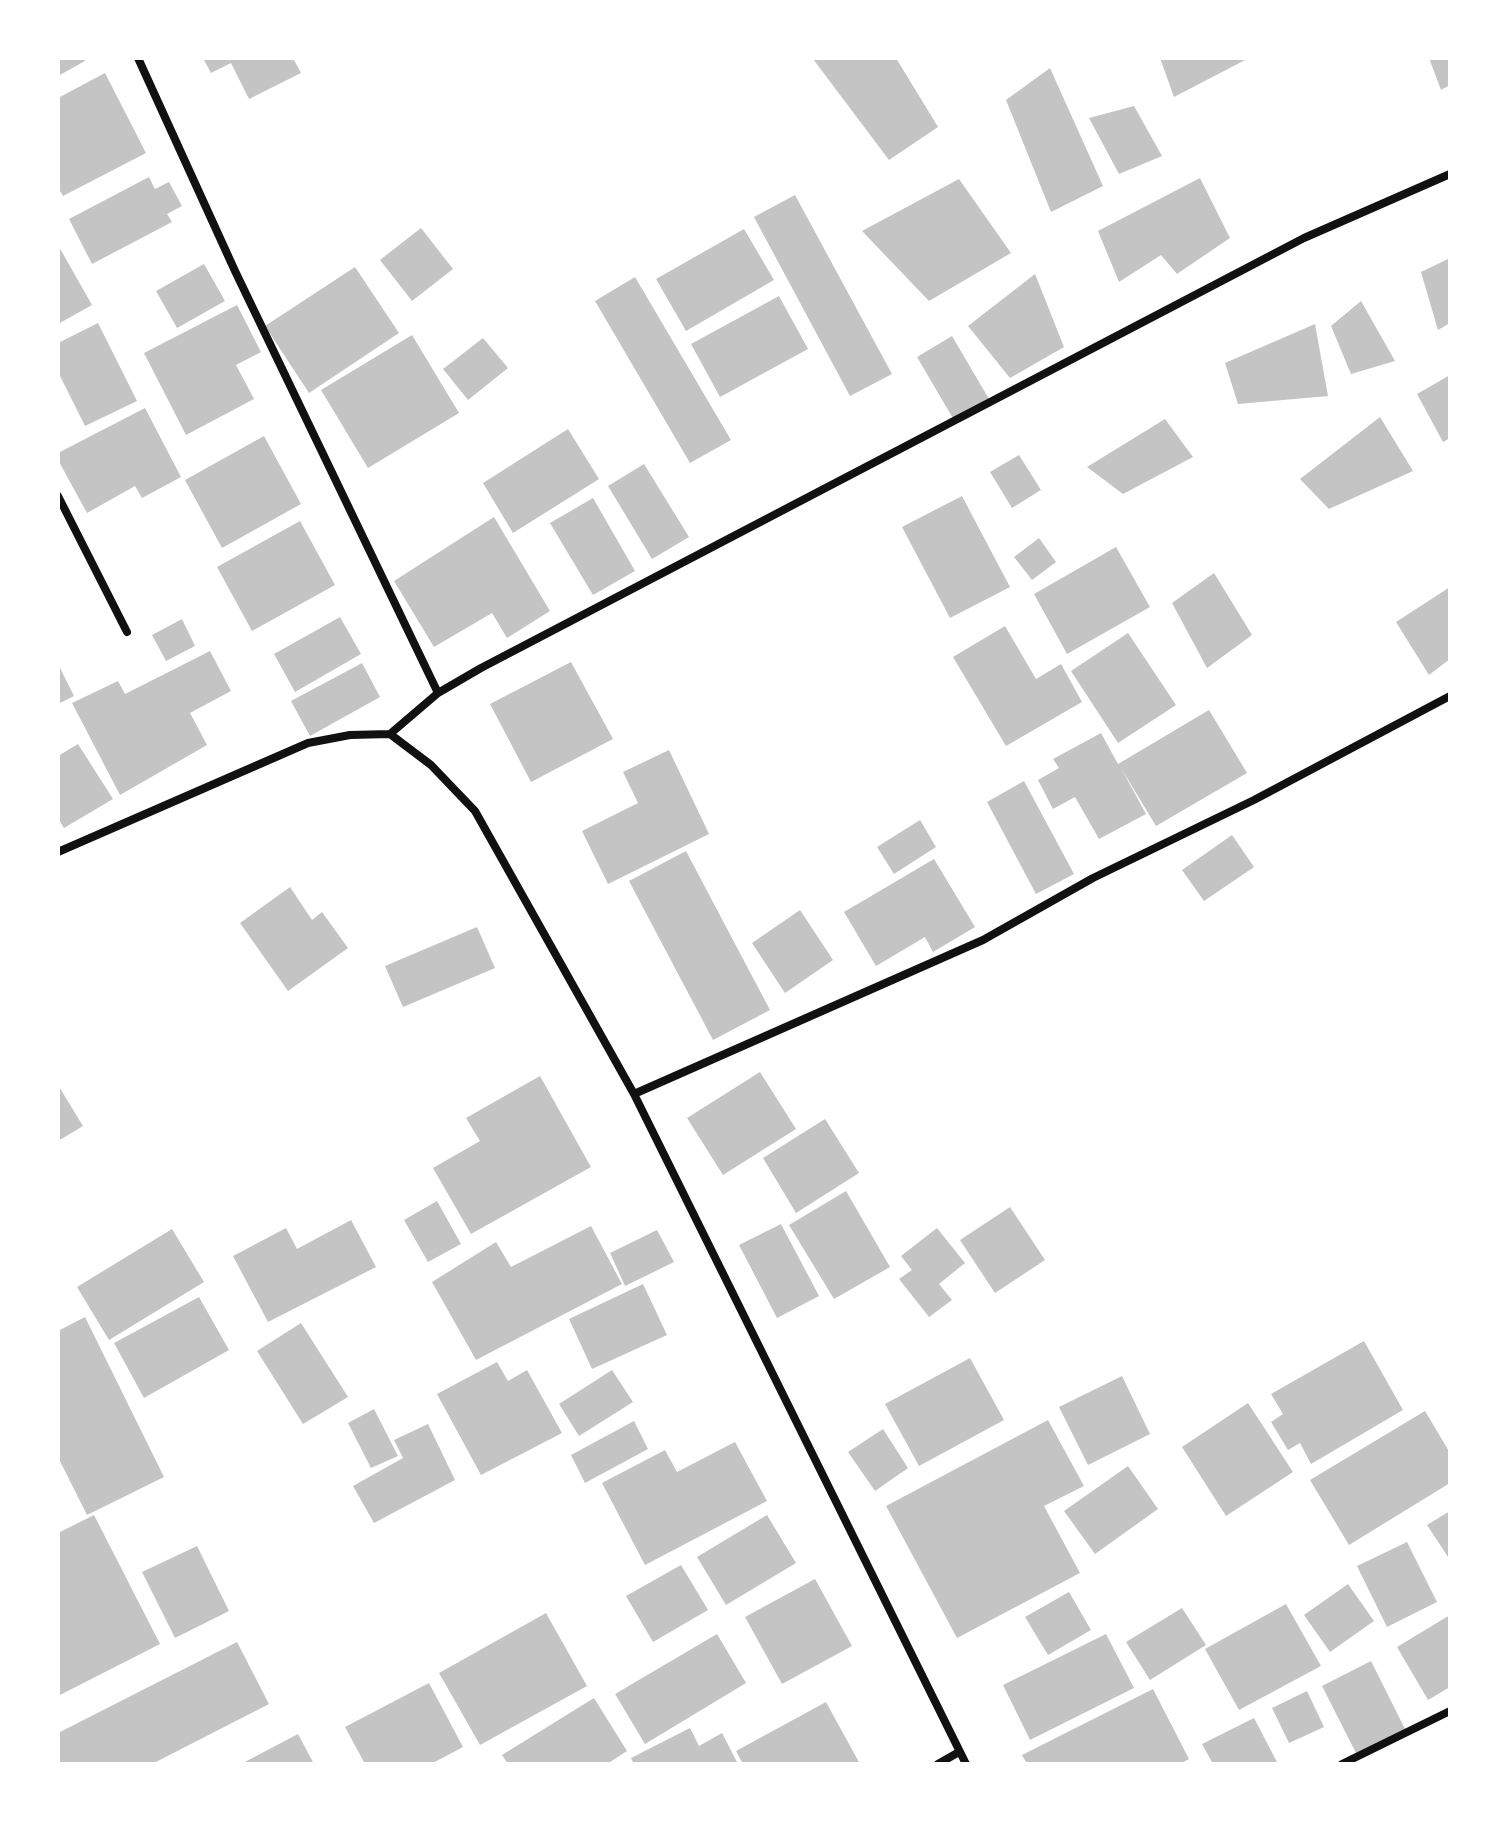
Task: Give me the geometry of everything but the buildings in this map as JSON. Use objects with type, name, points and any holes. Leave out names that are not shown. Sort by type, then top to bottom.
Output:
[{"type":"street","points":[[138,58],[235,271],[438,693]]},
{"type":"street","points":[[390,734],[438,693],[1304,238],[1450,174]]},
{"type":"street","points":[[58,496],[127,632]]},
{"type":"street","points":[[634,1094],[983,940],[1093,878],[1254,800],[1450,696]]},
{"type":"street","points":[[58,852],[308,743],[350,735],[390,734],[431,765],[475,811],[634,1094],[966,1764]]},
{"type":"street","points":[[1342,1764],[1450,1711]]},
{"type":"street","points":[[938,1764],[959,1752]]}]
